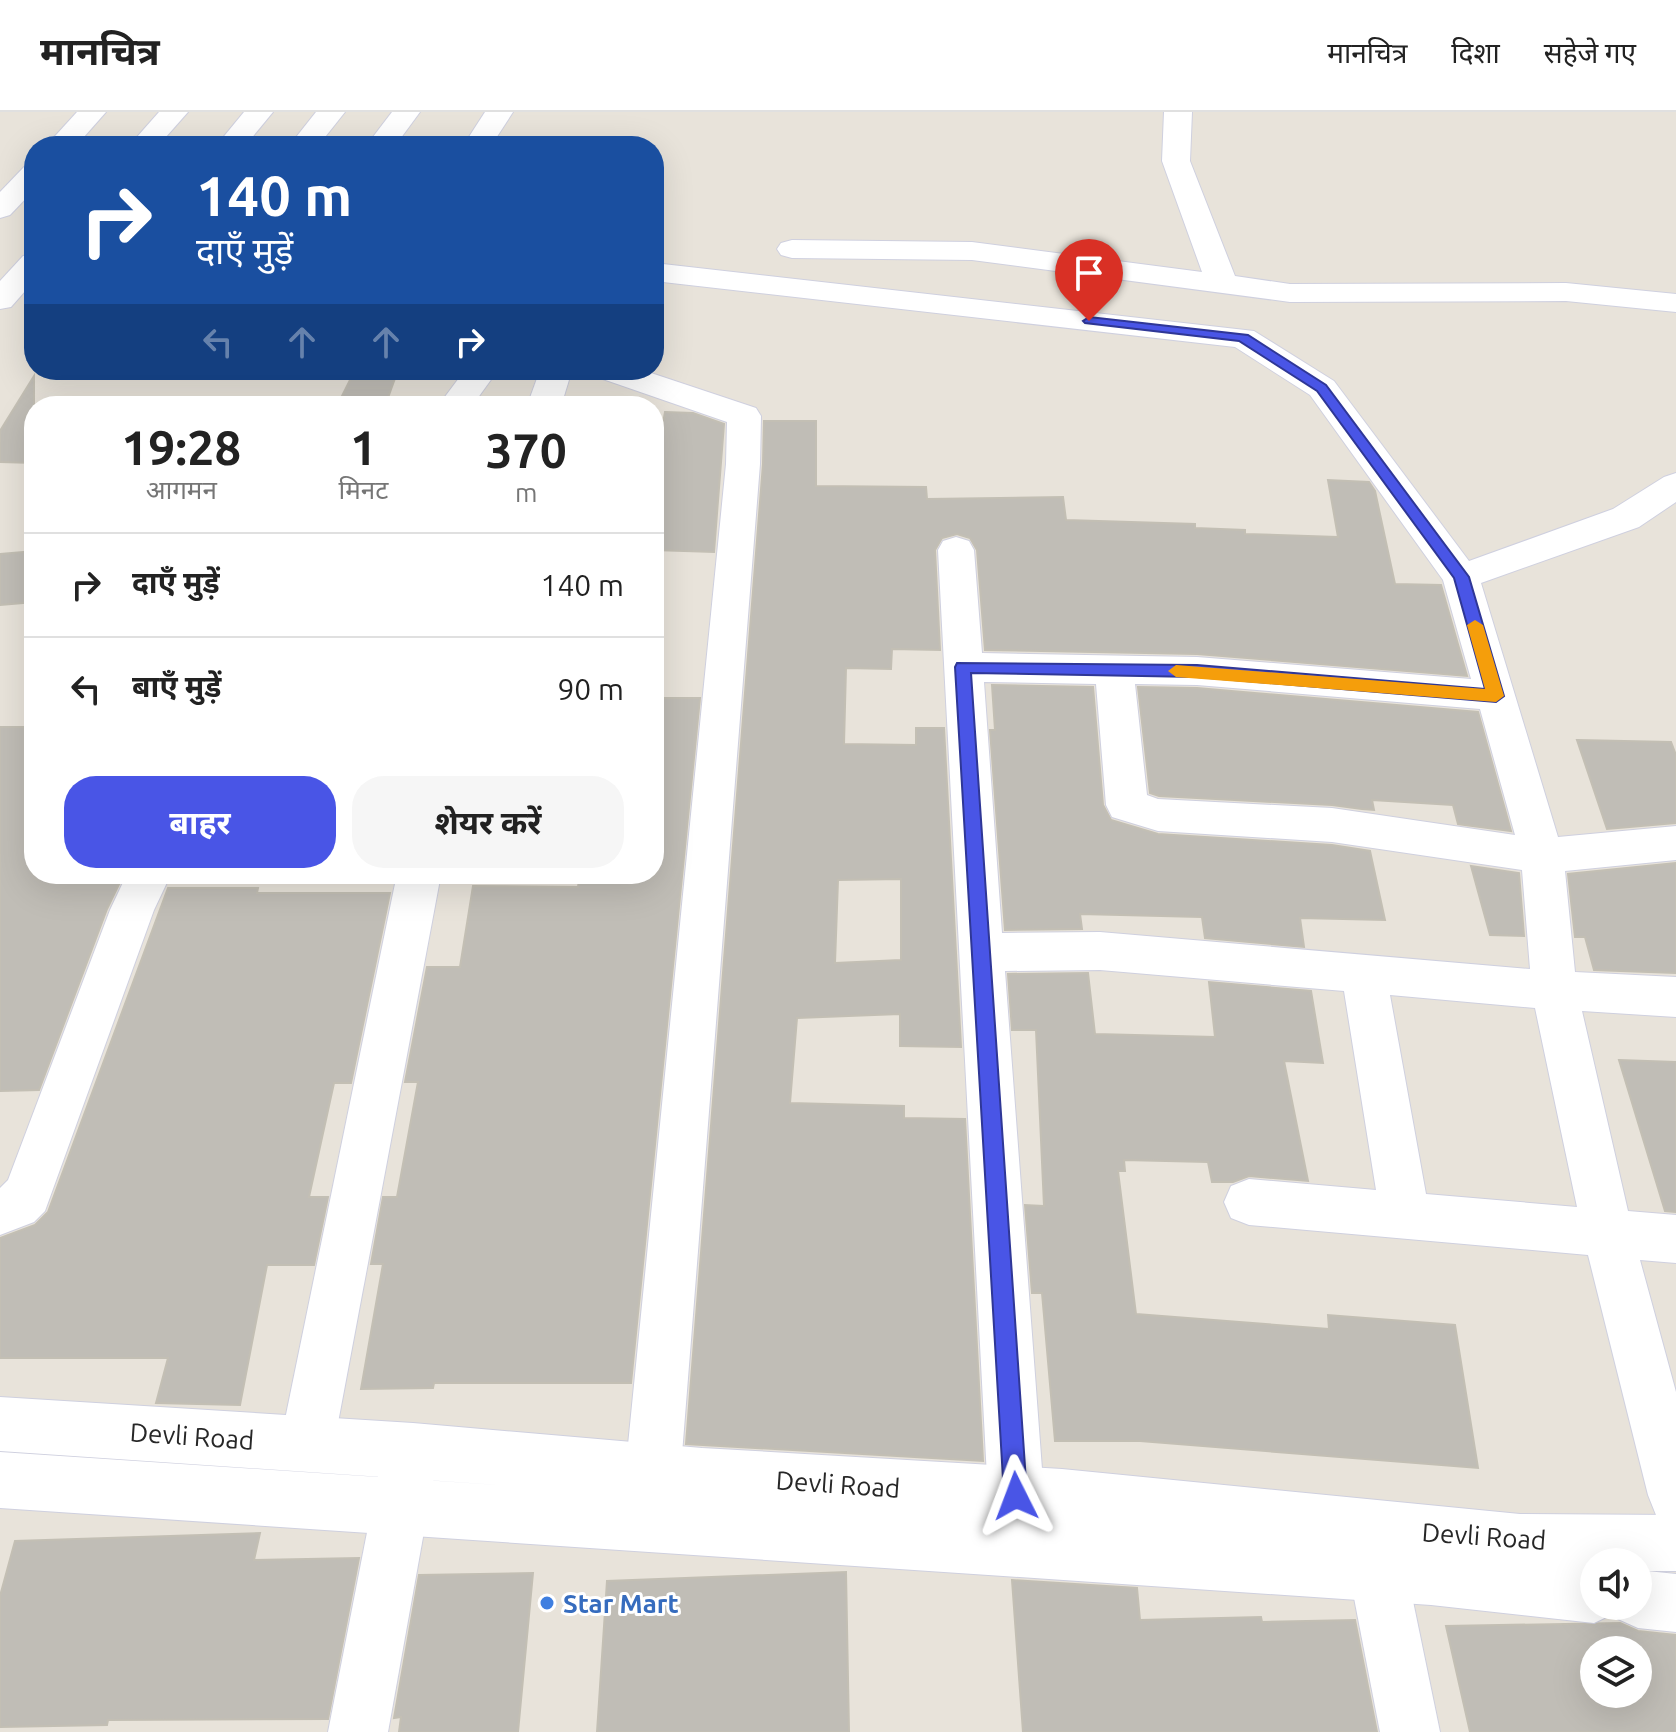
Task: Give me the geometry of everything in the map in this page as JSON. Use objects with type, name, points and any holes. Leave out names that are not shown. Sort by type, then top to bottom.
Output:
[{"type":"street","points":[[69,136],[92,112]]},
{"type":"street","points":[[152,136],[174,112]]},
{"type":"street","points":[[239,136],[259,112]]},
{"type":"street","points":[[311,136],[331,112]]},
{"type":"street","points":[[388,136],[406,112]]},
{"type":"street","points":[[483,136],[499,112]]},
{"type":"street","points":[[1178,112],[1176,161],[1222,284]]},
{"type":"street","points":[[792,249],[972,251],[1290,293],[1566,292],[1676,303]]},
{"type":"street","points":[[664,273],[1243,338],[1322,388],[1461,577],[1542,856],[1554,990],[1608,1234],[1676,1495]]},
{"type":"street","points":[[0,300],[24,274]]},
{"type":"street","points":[[638,380],[744,416],[743,464],[650,1497]]},
{"type":"street","points":[[1461,577],[1626,518],[1676,485]]},
{"type":"street","points":[[956,550],[1016,1496]]},
{"type":"street","points":[[963,667],[1114,672],[1197,671],[1496,696]]},
{"type":"street","points":[[1114,672],[1127,805],[1158,815],[1332,825],[1542,856],[1676,843]]},
{"type":"street","points":[[0,1212],[16,1206],[27,1195],[144,884]]},
{"type":"street","points":[[307,1444],[417,884]]},
{"type":"street","points":[[982,952],[1100,951],[1554,990],[1676,997]]},
{"type":"street","points":[[1364,973],[1405,1217]]},
{"type":"street","points":[[1249,1202],[1676,1239]]},
{"type":"street","points":[[0,1480],[9,1424]]},
{"type":"street","name":"Devli Road","points":[[9,1424],[413,1450],[650,1497],[1580,1593]]},
{"type":"street","points":[[358,1732],[398,1507],[413,1450]]},
{"type":"street","name":"Devli Road","points":[[0,1480],[398,1507],[650,1497],[1062,1497],[1520,1542],[1676,1543]]},
{"type":"street","points":[[1378,1572],[1410,1732]]},
{"type":"street","points":[[1652,1600],[1676,1603]]},
{"type":"building","points":[[34,380],[34,396],[24,396],[24,463],[0,462],[0,431]]},
{"type":"building","points":[[350,380],[394,380],[389,396],[342,396]]},
{"type":"building","points":[[665,412],[693,413],[724,424],[714,552],[664,550]]},
{"type":"building","points":[[764,421],[816,421],[816,486],[926,487],[927,499],[1063,497],[1066,520],[1195,524],[1195,528],[1245,530],[1245,534],[1338,537],[1328,480],[1369,482],[1375,491],[1395,584],[1441,585],[1467,676],[1197,654],[985,650],[977,550],[970,538],[957,534],[942,538],[935,550],[940,650],[892,649],[891,669],[846,668],[844,744],[916,745],[916,728],[944,728],[961,1047],[900,1046],[900,1014],[797,1018],[790,1103],[904,1106],[904,1118],[965,1119],[983,1461],[686,1444]],"holes":[[[901,879],[901,960],[835,963],[838,880]]]},
{"type":"building","points":[[24,552],[24,603],[0,605],[0,554]]},
{"type":"building","points":[[992,685],[1093,687],[1103,805],[1111,820],[1158,834],[1332,845],[1370,851],[1385,920],[1300,918],[1304,947],[1205,938],[1202,917],[1080,914],[1082,929],[1005,930],[990,730],[995,730]]},
{"type":"building","points":[[1138,687],[1197,688],[1478,712],[1511,831],[1458,824],[1453,805],[1372,800],[1374,810],[1150,793]]},
{"type":"building","points":[[664,698],[700,698],[631,1383],[434,1383],[433,1388],[361,1389],[383,1264],[371,1264],[383,1197],[397,1197],[418,1082],[405,1082],[427,967],[460,967],[473,886],[578,887],[578,884],[664,884]]},
{"type":"building","points":[[0,727],[24,727],[24,884],[119,884],[39,1090],[0,1091]]},
{"type":"building","points":[[1577,740],[1671,742],[1676,755],[1676,823],[1607,829]]},
{"type":"building","points":[[1676,863],[1676,973],[1594,970],[1585,937],[1575,937],[1568,874]]},
{"type":"building","points":[[1471,866],[1519,873],[1524,936],[1490,935]]},
{"type":"building","points":[[168,888],[258,888],[257,893],[390,893],[351,1083],[334,1083],[309,1197],[328,1197],[314,1265],[267,1265],[240,1405],[156,1403],[168,1358],[0,1358],[0,1238],[35,1225],[48,1212]]},
{"type":"building","points":[[1088,973],[1095,1034],[1215,1037],[1209,982],[1311,991],[1323,1063],[1284,1061],[1308,1181],[1249,1176],[1233,1182],[1212,1182],[1208,1162],[1124,1160],[1125,1171],[1118,1171],[1136,1314],[1329,1329],[1328,1315],[1455,1325],[1478,1468],[1140,1441],[1055,1441],[1042,1293],[1032,1293],[1025,1205],[1044,1206],[1036,1030],[1012,1030],[1008,974]]},
{"type":"building","points":[[1619,1060],[1676,1062],[1676,1212],[1665,1211]]},
{"type":"building","points":[[260,1533],[254,1560],[359,1558],[328,1719],[108,1720],[107,1725],[0,1727],[0,1596],[15,1541]]},
{"type":"building","points":[[846,1572],[849,1732],[597,1732],[607,1581]]},
{"type":"building","points":[[533,1573],[518,1732],[399,1732],[401,1717],[394,1718],[419,1575]]},
{"type":"building","points":[[1012,1580],[1137,1588],[1140,1620],[1261,1617],[1262,1622],[1355,1620],[1377,1732],[1023,1732]]},
{"type":"building","points":[[1620,1623],[1638,1631],[1676,1635],[1676,1732],[1470,1732],[1446,1626]]},
{"type":"slow traffic","points":[[1176,671],[1496,696],[1475,625]]},
{"type":"place","name":"Star Mart","points":[[547,1603]]},
{"type":"route","points":[[1016,1496],[963,667],[1114,672],[1197,671],[1496,696],[1461,577],[1322,388],[1243,338],[1089,321]]}]
